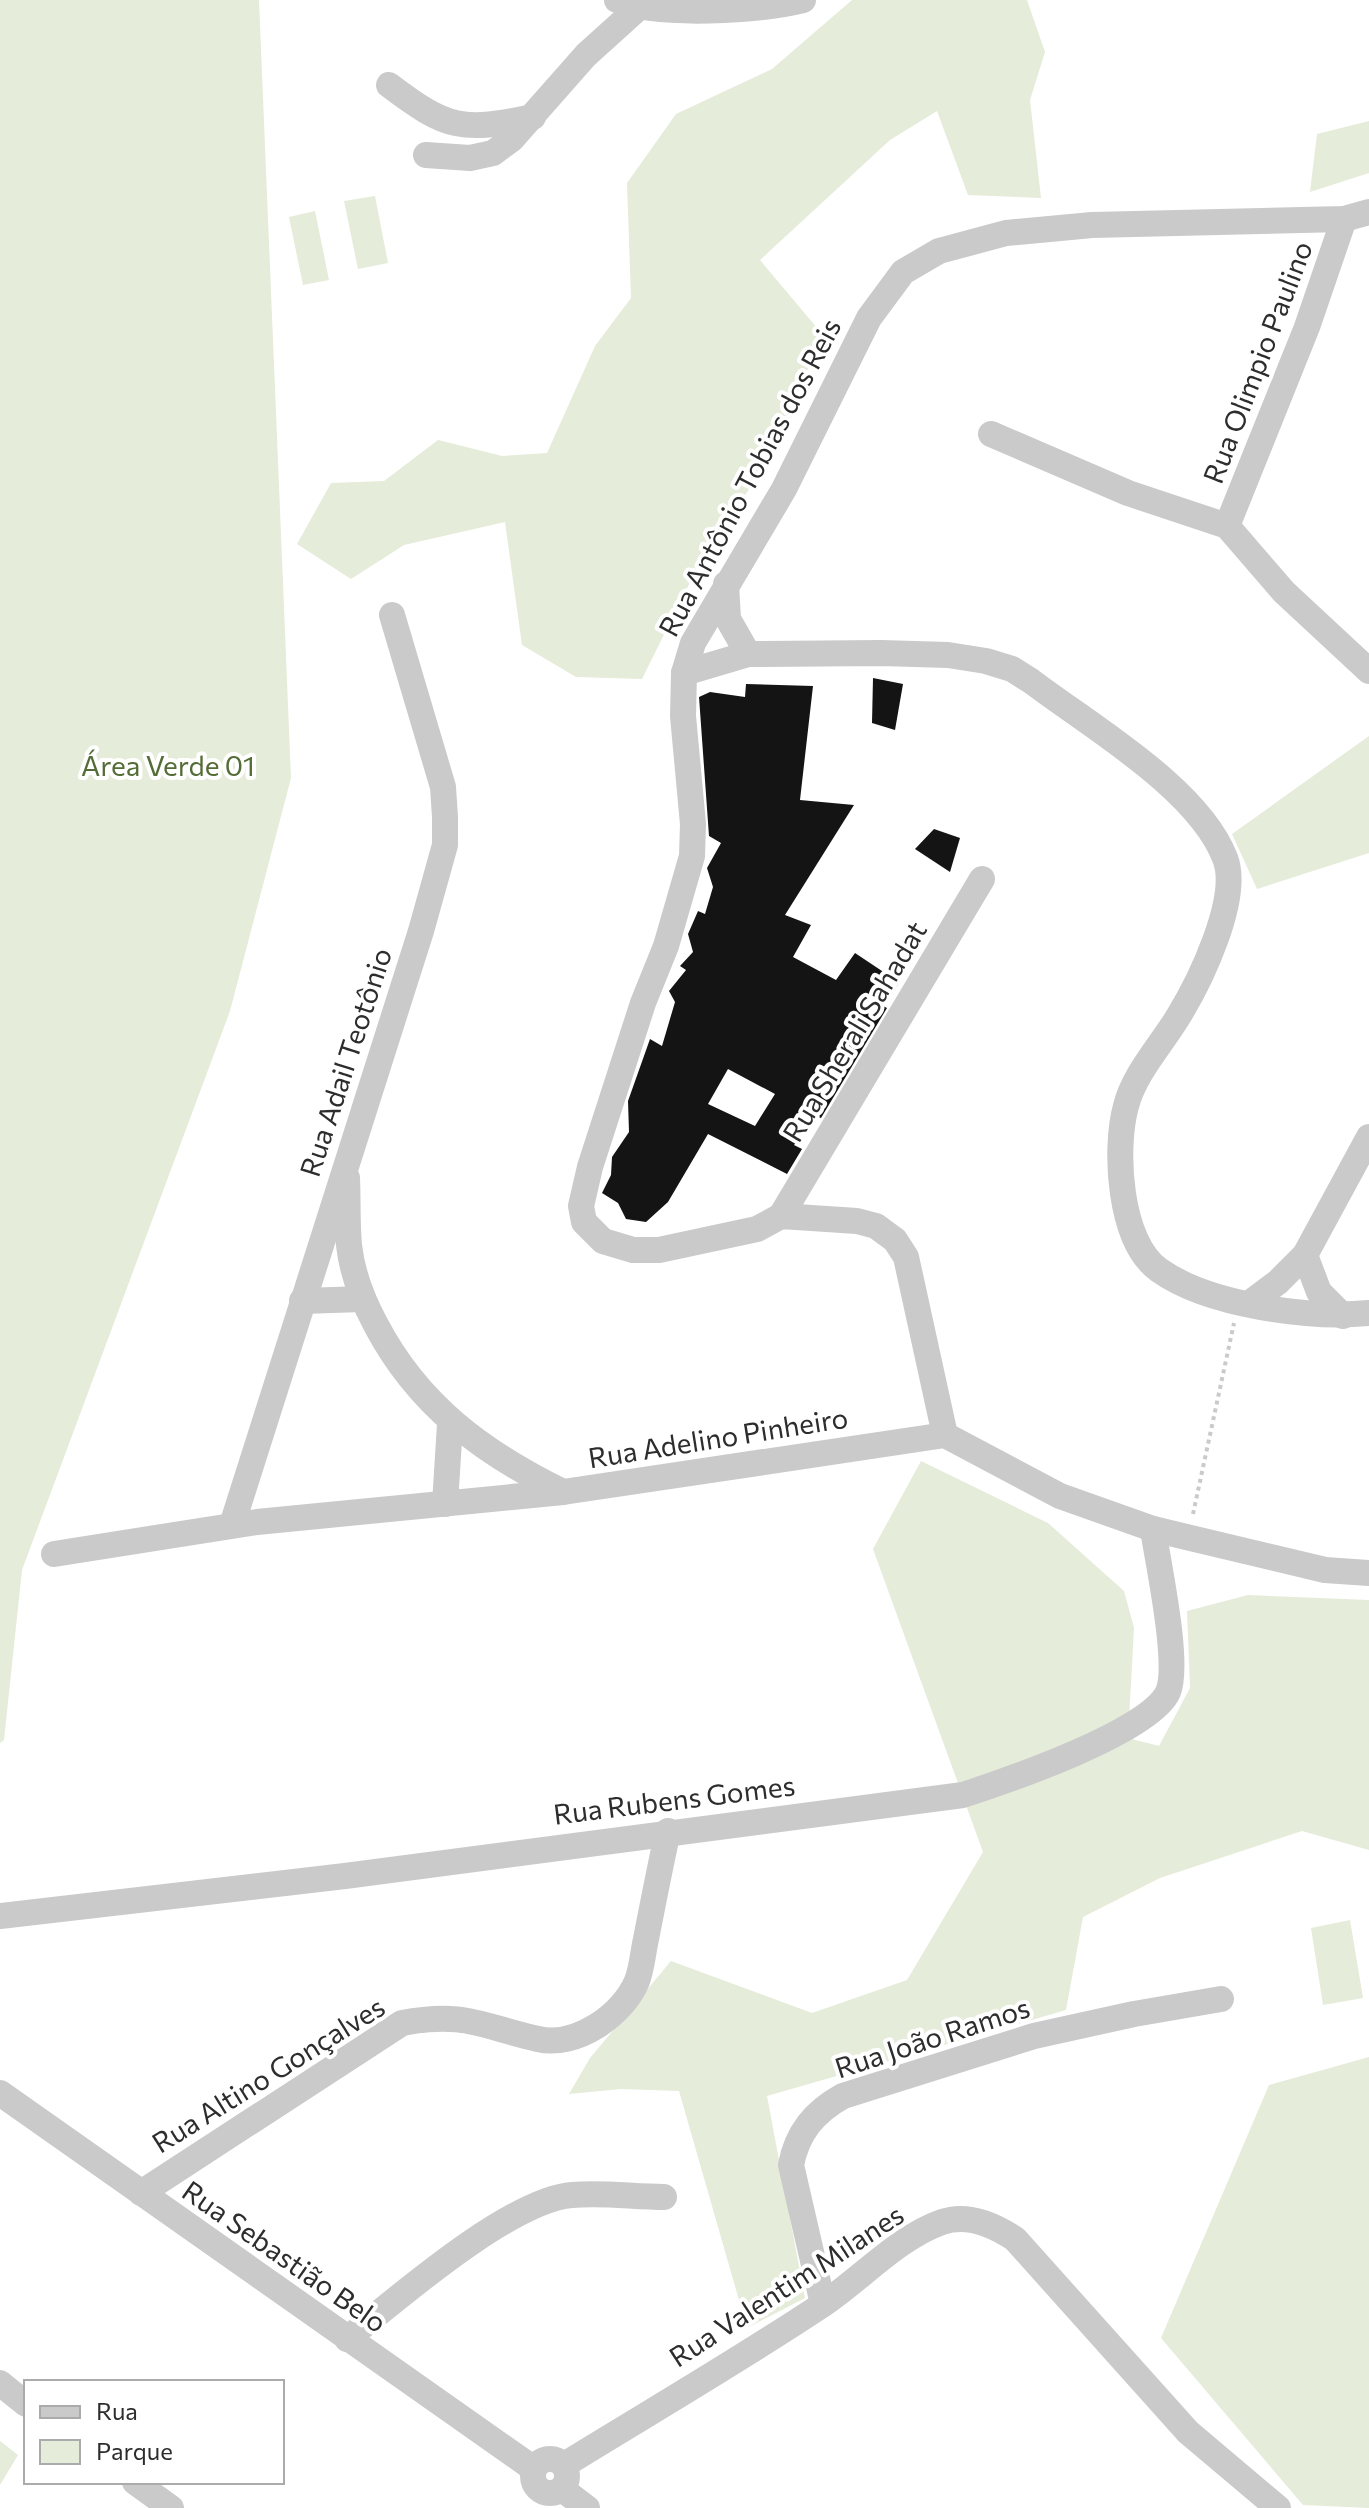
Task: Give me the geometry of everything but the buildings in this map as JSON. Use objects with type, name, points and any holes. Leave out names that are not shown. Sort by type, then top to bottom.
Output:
[{"type":"street","points":[[426,155],[470,158],[493,153],[533,117],[628,4],[772,8],[803,0]]},
{"type":"street","points":[[389,85],[439,119],[461,126],[484,127],[533,117]]},
{"type":"street","name":"Rua Olimpio Paulino","points":[[1227,526],[1356,216]]},
{"type":"street","name":"Rua Antônio Tobias dos Reis","points":[[945,1435],[930,1378],[906,1257],[895,1240],[876,1226],[857,1221],[781,1216],[757,1229],[659,1250],[633,1250],[616,1247],[593,1233],[584,1222],[581,1206],[590,1167],[639,1015],[666,946],[692,856],[684,673],[693,643],[784,489],[869,318],[903,272],[939,251],[1006,233],[1092,225],[1356,216]]},
{"type":"street","points":[[991,434],[1128,493],[1227,526],[1284,592],[1369,671]]},
{"type":"street","points":[[726,584],[728,619],[748,654]]},
{"type":"street","name":"Rua Adail Teotônio","points":[[232,1525],[421,931],[445,845],[443,787],[392,615]]},
{"type":"street","points":[[684,673],[748,654],[948,655],[1012,669],[1155,772],[1208,826],[1226,860],[1229,885],[1208,956],[1180,1015],[1126,1103],[1119,1147],[1128,1222],[1139,1249],[1157,1270],[1183,1283],[1291,1313],[1356,1315]]},
{"type":"street","name":"Rua Sherali Sahadat","points":[[781,1216],[982,879]]},
{"type":"street","points":[[1244,1302],[1278,1282],[1305,1255],[1369,1137]]},
{"type":"street","points":[[347,1157],[349,1247],[363,1299],[393,1358],[450,1424],[514,1468],[563,1492]]},
{"type":"street","points":[[1305,1255],[1319,1292],[1356,1315]]},
{"type":"street","points":[[302,1301],[363,1299]]},
{"type":"street","points":[[445,1504],[450,1424]]},
{"type":"street","points":[[945,1435],[1060,1496],[1153,1529],[1325,1570],[1369,1573]]},
{"type":"street","name":"Rua Adelino Pinheiro","points":[[54,1554],[232,1525],[563,1492],[945,1435]]},
{"type":"street","name":"Rua Rubens Gomes","points":[[0,1916],[345,1876],[668,1831],[963,1795],[1020,1776],[1144,1718],[1167,1693],[1171,1673],[1153,1529]]},
{"type":"street","name":"Rua Altino Gonçalves","points":[[141,2193],[402,2023],[437,2016],[469,2019],[542,2040],[572,2038],[594,2028],[617,2007],[637,1982],[668,1831]]},
{"type":"street","name":"Rua João Ramos","points":[[823,2304],[791,2165],[795,2144],[824,2106],[843,2096],[1034,2036],[1221,1999]]},
{"type":"street","name":"Rua Sebastião Belo","points":[[0,2093],[534,2469],[548,2458],[563,2477]]},
{"type":"street","points":[[347,2339],[433,2271],[515,2215],[544,2201],[573,2194],[664,2197]]},
{"type":"street","name":"Rua Valentim Milanes","points":[[563,2477],[823,2304],[906,2242],[943,2222],[967,2219],[992,2224],[1015,2239],[1188,2432],[1278,2508]]},
{"type":"street","points":[[0,2383],[24,2402]]},
{"type":"street","points":[[563,2477],[587,2508]]},
{"type":"street","points":[[138,2484],[171,2508]]},
{"type":"path","points":[[1188,1539],[1244,1302]]},
{"type":"green space","name":"Área Verde 01","points":[[0,0],[259,0],[291,778],[230,1011],[22,1570],[4,1740],[0,1743]]},
{"type":"green space","points":[[852,0],[1027,0],[1045,52],[1030,100],[1041,198],[968,195],[937,111],[890,140],[760,260],[823,335],[763,469],[702,558],[642,679],[576,677],[522,645],[505,522],[404,545],[351,579],[297,544],[331,483],[384,481],[438,440],[502,456],[547,453],[595,346],[631,298],[627,183],[676,114],[772,69]]},
{"type":"green space","points":[[1369,121],[1369,173],[1310,192],[1317,134]]},
{"type":"green space","points":[[375,196],[388,263],[358,269],[344,201]]},
{"type":"green space","points":[[315,211],[329,280],[303,285],[289,217]]},
{"type":"green space","points":[[1369,736],[1369,853],[1257,889],[1232,834]]},
{"type":"green space","points":[[921,1461],[1048,1523],[1124,1591],[1134,1628],[1128,1738],[1159,1746],[1190,1688],[1187,1611],[1248,1595],[1369,1600],[1369,1850],[1302,1831],[1160,1878],[1083,1917],[1066,2010],[767,2096],[805,2298],[747,2328],[679,2091],[621,2089],[569,2094],[590,2058],[671,1961],[812,2013],[907,1980],[983,1852],[873,1549]]},
{"type":"green space","points":[[1350,1920],[1363,1998],[1323,2005],[1311,1928]]},
{"type":"green space","points":[[1369,2057],[1369,2508],[1303,2505],[1161,2338],[1269,2085]]},
{"type":"green space","points":[[0,2441],[18,2455],[0,2485]]}]
